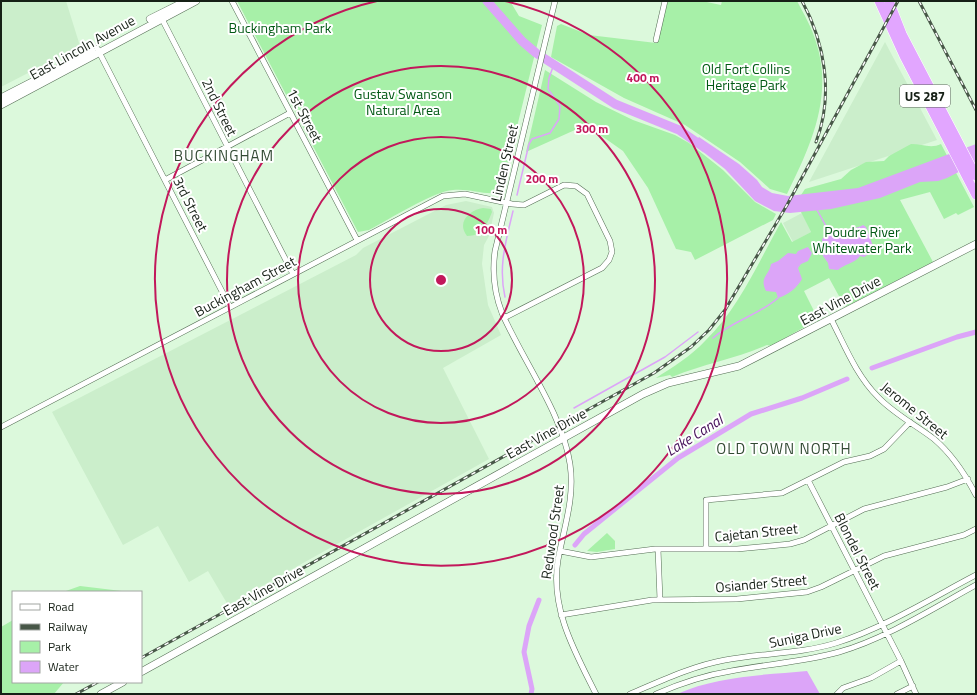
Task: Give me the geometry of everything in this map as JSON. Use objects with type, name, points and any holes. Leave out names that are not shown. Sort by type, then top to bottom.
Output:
[{"type":"highway","name":"US 287","points":[[879,1],[894,36],[950,134],[976,176]]},
{"type":"highway","name":"US 287","points":[[889,1],[900,29],[950,134],[974,191]]},
{"type":"main road","name":"East Lincoln Avenue","points":[[161,17],[186,1]]},
{"type":"main road","name":"East Lincoln Avenue","points":[[1,98],[161,17],[196,1]]},
{"type":"main road","name":"East Lincoln Avenue","points":[[1,105],[70,69],[98,50]]},
{"type":"main road","name":"East Vine Drive","points":[[142,671],[657,387],[740,366],[976,244]]},
{"type":"main road","points":[[101,694],[121,683]]},
{"type":"street","name":"1st Street","points":[[232,1],[357,240]]},
{"type":"street","name":"Linden Street","points":[[555,1],[495,251],[493,270],[496,294],[504,318],[559,425],[563,438]]},
{"type":"street","points":[[656,40],[665,1]]},
{"type":"street","name":"2nd Street","points":[[161,17],[226,147],[293,274]]},
{"type":"street","name":"3rd Street","points":[[98,50],[230,307]]},
{"type":"street","points":[[165,180],[290,113]]},
{"type":"street","name":"Buckingham Street","points":[[1,427],[436,199],[450,194],[465,194],[524,205],[564,185],[576,186],[587,194],[610,241],[612,252],[609,260],[602,268],[504,318]]},
{"type":"street","name":"Jerome Street","points":[[831,319],[863,379],[888,407],[941,446],[960,466],[976,495]]},
{"type":"street","points":[[706,549],[706,500],[776,495],[844,462],[870,456],[884,449],[910,422]]},
{"type":"street","name":"Redwood Street","points":[[563,438],[570,462],[572,484],[568,516],[560,550],[557,585],[561,614],[577,654],[596,694]]},
{"type":"street","name":"Cajetan Street","points":[[560,550],[591,557],[658,549],[737,549],[796,543],[864,509],[948,488],[968,479]]},
{"type":"street","name":"Blondel Street","points":[[808,480],[887,632],[916,694]]},
{"type":"street","name":"Osiander Street","points":[[561,614],[600,607],[660,600],[740,599],[808,592],[884,556],[964,535],[976,529]]},
{"type":"street","points":[[658,549],[660,600]]},
{"type":"street","name":"Suniga Drive","points":[[630,694],[694,668],[725,660],[806,650],[836,643],[882,624],[976,575]]},
{"type":"street","name":"Suniga Drive","points":[[656,694],[692,681],[730,671],[775,665],[840,652],[869,641],[976,585]]},
{"type":"street","points":[[836,694],[843,688],[871,678],[901,661]]},
{"type":"street","points":[[897,694],[913,686]]},
{"type":"shaded area","points":[[1,1],[66,1],[80,46],[1,87]]},
{"type":"shaded area","points":[[885,42],[937,140],[809,182]]},
{"type":"shaded area","points":[[466,201],[492,207],[494,213],[489,236],[484,245],[482,264],[488,305],[501,335],[443,368],[489,459],[228,605],[208,571],[189,582],[158,526],[123,545],[52,412],[356,255],[363,248],[446,205]]},
{"type":"shaded area","points":[[802,213],[811,232],[793,242],[783,223]]},
{"type":"green space","name":"Gustav Swanson Natural Area","points":[[237,1],[510,1],[519,16],[542,25],[501,192],[489,193],[453,190],[445,192],[423,200],[369,230],[358,232]]},
{"type":"green space","name":"Old Fort Collins Heritage Park","points":[[668,1],[702,1],[721,5],[722,1],[797,1],[810,26],[821,62],[821,102],[811,140],[787,194],[770,189],[740,162],[685,125],[624,98],[551,57],[557,26],[561,24],[589,35],[656,43]]},
{"type":"green space","points":[[545,70],[596,102],[633,120],[675,135],[689,143],[723,170],[755,202],[776,214],[773,220],[695,260],[691,252],[676,249],[648,188],[623,151],[586,125],[526,152]]},
{"type":"green space","name":"Poudre River Whitewater Park","points":[[911,144],[930,146],[941,144],[974,207],[958,215],[956,213],[944,219],[930,192],[900,200],[933,262],[845,307],[829,278],[804,291],[819,321],[815,321],[771,346],[767,345],[672,377],[670,375],[656,378],[694,352],[717,328],[738,300],[781,222],[792,242],[811,232],[798,206],[799,198],[805,189],[841,179],[851,170],[866,162],[884,161],[889,156]]},
{"type":"green space","points":[[483,208],[491,209],[492,212],[486,225],[477,234],[467,236],[463,226],[466,218],[473,211]]},
{"type":"green space","points":[[607,533],[615,541],[615,549],[597,552],[587,551]]},
{"type":"green space","points":[[80,586],[122,591],[66,591]]},
{"type":"green space","points":[[12,621],[12,683],[63,683],[54,694],[1,694],[1,627]]},
{"type":"water","points":[[699,137],[739,164],[757,180],[762,187],[772,193],[788,196],[858,188],[976,144],[976,163],[947,178],[938,181],[920,182],[880,198],[831,209],[790,213],[774,211],[755,201],[725,169],[693,144]]},
{"type":"water","points":[[863,225],[866,227],[873,246],[872,252],[864,257],[860,256],[855,261],[838,270],[829,269],[828,263],[823,256],[822,239],[830,232],[836,233],[841,230],[845,232],[849,229]]},
{"type":"water","points":[[808,247],[812,253],[808,261],[801,264],[798,268],[802,279],[795,288],[778,298],[776,292],[766,291],[764,279],[771,264],[778,261],[788,253],[796,254],[798,251]]},
{"type":"water","points":[[807,671],[820,694],[677,694],[708,683],[724,680],[758,675]]},
{"type":"waterway","points":[[487,1],[522,41],[536,53],[615,104],[679,130],[705,148]]},
{"type":"waterway","points":[[517,195],[529,144],[532,139],[550,133],[559,119],[560,106],[548,89],[549,78],[554,64]]},
{"type":"waterway","points":[[817,210],[826,226]]},
{"type":"waterway","points":[[505,297],[502,275],[503,264],[513,211]]},
{"type":"waterway","points":[[713,338],[728,327],[771,304],[778,298]]},
{"type":"waterway","points":[[574,408],[665,357],[698,332]]},
{"type":"waterway","name":"Lake Canal","points":[[872,368],[957,337],[976,332]]},
{"type":"waterway","name":"Lake Canal","points":[[575,545],[584,534],[678,458],[751,414],[802,398],[847,379]]},
{"type":"waterway","name":"Lake Canal","points":[[531,694],[532,689],[524,652],[529,626],[539,600]]},
{"type":"railway","points":[[802,1],[810,17],[821,52],[826,88],[822,124],[816,142]]},
{"type":"railway","points":[[142,657],[654,373],[691,347],[709,330],[725,310],[787,205],[898,1]]},
{"type":"railway","points":[[919,1],[976,110]]},
{"type":"railway","points":[[76,694],[96,683]]},
{"type":"district","name":"BUCKINGHAM","points":[[224,155]]},
{"type":"district","name":"OLD TOWN NORTH","points":[[784,448]]},
{"type":"park label","name":"Buckingham Park","points":[[280,27]]}]
